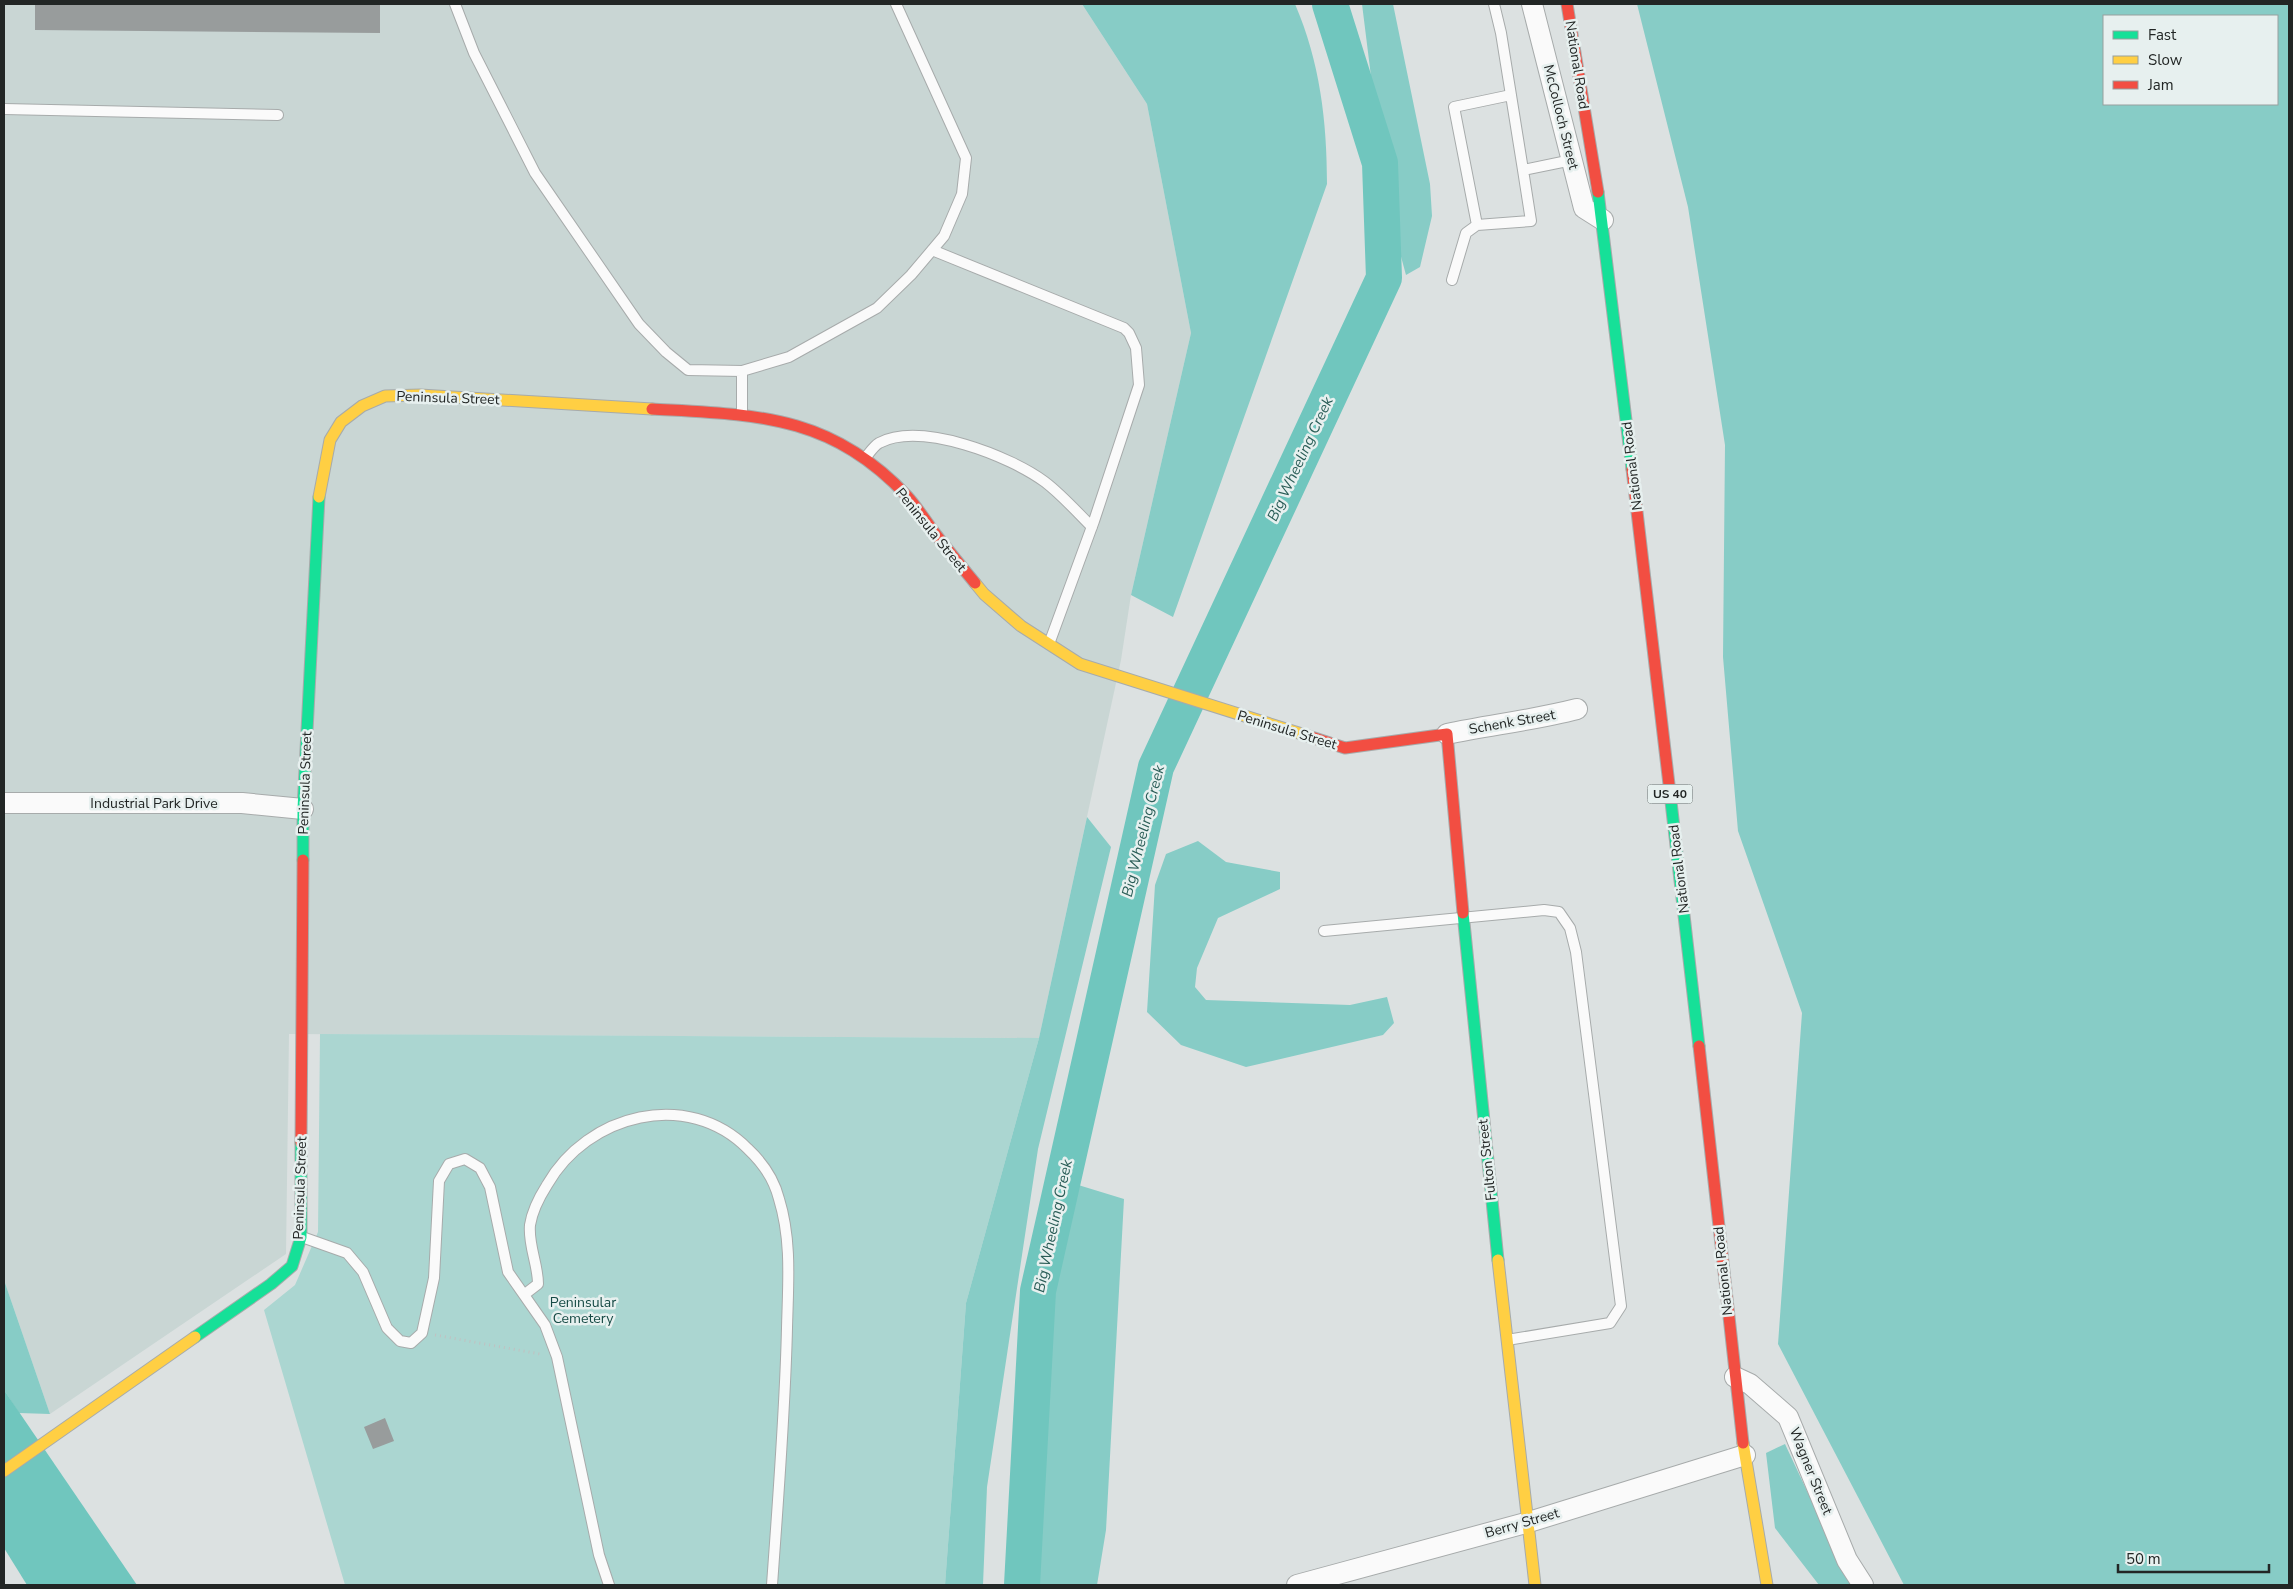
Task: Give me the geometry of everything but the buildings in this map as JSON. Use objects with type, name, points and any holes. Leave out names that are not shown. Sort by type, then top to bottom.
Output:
[{"type":"street","name":"McColloch Street","points":[[1532,4],[1584,208],[1603,220]]},
{"type":"street","name":"National Road","points":[[1567,4],[1603,220],[1698,1035],[1735,1377],[1745,1454],[1767,1585]]},
{"type":"street","name":"Peninsula Street","points":[[4,1471],[271,1284],[292,1266],[301,1237],[303,809],[318,502],[330,440],[341,422],[362,406],[385,396],[420,395],[742,414],[790,422],[823,434],[866,458],[907,496],[984,594],[1020,626],[1080,664],[1345,748],[1447,734]]},
{"type":"street","name":"Schenk Street","points":[[1447,734],[1545,718],[1577,709]]},
{"type":"street","name":"Fulton Street","points":[[1447,734],[1463,917],[1506,1340],[1535,1585]]},
{"type":"street","name":"Industrial Park Drive","points":[[4,803],[242,803],[303,809]]},
{"type":"street","name":"Wagner Street","points":[[1735,1377],[1750,1384],[1788,1417],[1846,1560],[1862,1585]]},
{"type":"street","name":"Berry Street","points":[[1297,1585],[1529,1522],[1745,1454]]},
{"type":"lane","points":[[455,4],[474,53],[535,173],[639,324],[666,352],[688,370],[742,371],[789,357],[878,308],[944,236],[962,194],[966,158],[896,4]]},
{"type":"lane","points":[[1452,280],[1466,233],[1477,225],[1531,221],[1501,33],[1494,4]]},
{"type":"lane","points":[[1477,225],[1454,107],[1511,95]]},
{"type":"lane","points":[[4,110],[278,115]]},
{"type":"lane","points":[[1523,170],[1572,160]]},
{"type":"lane","points":[[932,250],[1124,328],[1129,333],[1136,348],[1139,386],[1092,527],[1049,644]]},
{"type":"lane","points":[[742,371],[742,414]]},
{"type":"lane","points":[[866,458],[877,444],[891,438],[925,437],[964,444],[1001,457],[1045,482],[1092,527]]},
{"type":"lane","points":[[1324,931],[1544,910],[1559,912],[1570,928],[1576,952],[1621,1306],[1610,1323],[1506,1340]]},
{"type":"lane","points":[[525,1294],[538,1284],[530,1225],[541,1196],[555,1171],[575,1148],[602,1129],[634,1118],[669,1114],[703,1120],[737,1138],[764,1164],[779,1198],[789,1245],[786,1391],[772,1585]]},
{"type":"lane","points":[[301,1237],[347,1253],[364,1272],[387,1328],[400,1341],[412,1343],[422,1333],[434,1278],[439,1181],[448,1164],[465,1159],[480,1168],[490,1187],[508,1272],[546,1325],[557,1357],[599,1555],[609,1585]]},
{"type":"path","points":[[422,1333],[557,1357]]},
{"type":"shaded area","points":[[4,4],[1082,4],[1147,104],[1191,333],[1131,595],[1121,660],[1039,1038],[289,1034],[286,1254],[50,1414],[4,1280]]},
{"type":"shaded area","points":[[1082,4],[1295,4],[1311,48],[1320,92],[1326,137],[1327,184],[1173,617],[1131,595],[1191,333],[1147,104]]},
{"type":"shaded area","points":[[1362,4],[1393,4],[1430,184],[1432,216],[1420,267],[1406,275],[1387,205]]},
{"type":"shaded area","points":[[1637,4],[2289,4],[2289,1585],[1904,1585],[1778,1344],[1802,1013],[1738,831],[1723,657],[1725,445],[1688,207]]},
{"type":"shaded area","points":[[1087,817],[1111,847],[1038,1149],[987,1487],[983,1585],[945,1585],[966,1303],[1039,1038]]},
{"type":"shaded area","points":[[1198,841],[1226,862],[1280,872],[1280,889],[1218,918],[1197,968],[1195,987],[1206,1000],[1350,1005],[1387,997],[1394,1023],[1383,1035],[1246,1067],[1181,1045],[1147,1012],[1155,885],[1166,854]]},
{"type":"shaded area","points":[[1075,1184],[1124,1199],[1106,1530],[1097,1585],[1039,1585],[1046,1342]]},
{"type":"shaded area","points":[[4,1280],[50,1414],[19,1413],[4,1390]]},
{"type":"shaded area","points":[[4,1390],[137,1585],[27,1585],[4,1548]]},
{"type":"shaded area","points":[[1785,1444],[1851,1585],[1819,1585],[1775,1528],[1766,1453]]},
{"type":"green space","name":"Peninsular Cemetery","points":[[320,1034],[1039,1038],[966,1303],[945,1585],[345,1585],[264,1310],[295,1285],[318,1232]]},
{"type":"waterway","name":"Big Wheeling Creek","points":[[1022,1585],[1038,1291],[1156,767],[1384,278],[1380,163],[1330,4]]},
{"type":"traffic: fast","points":[[1598,192],[1632,469]]},
{"type":"traffic: fast","points":[[303,860],[303,809],[319,497]]},
{"type":"traffic: fast","points":[[1670,793],[1699,1046]]},
{"type":"traffic: fast","points":[[1463,913],[1498,1260]]},
{"type":"traffic: fast","points":[[195,1337],[271,1284],[292,1266],[301,1237],[301,1143]]},
{"type":"traffic: slow","points":[[319,497],[330,440],[341,422],[362,406],[385,396],[420,395],[652,409]]},
{"type":"traffic: slow","points":[[975,583],[984,594],[1021,626],[1080,664],[1305,735]]},
{"type":"traffic: slow","points":[[1498,1260],[1535,1585]]},
{"type":"traffic: slow","points":[[4,1471],[195,1337]]},
{"type":"traffic: slow","points":[[1743,1443],[1767,1585]]},
{"type":"traffic: jam","points":[[1567,4],[1598,192]]},
{"type":"traffic: jam","points":[[652,409],[725,414],[790,424],[820,434],[849,449],[878,469],[907,496],[975,583]]},
{"type":"traffic: jam","points":[[1632,469],[1670,793]]},
{"type":"traffic: jam","points":[[1305,735],[1345,748],[1447,734],[1463,913]]},
{"type":"traffic: jam","points":[[301,1143],[303,860]]},
{"type":"traffic: jam","points":[[1699,1046],[1743,1443]]}]
